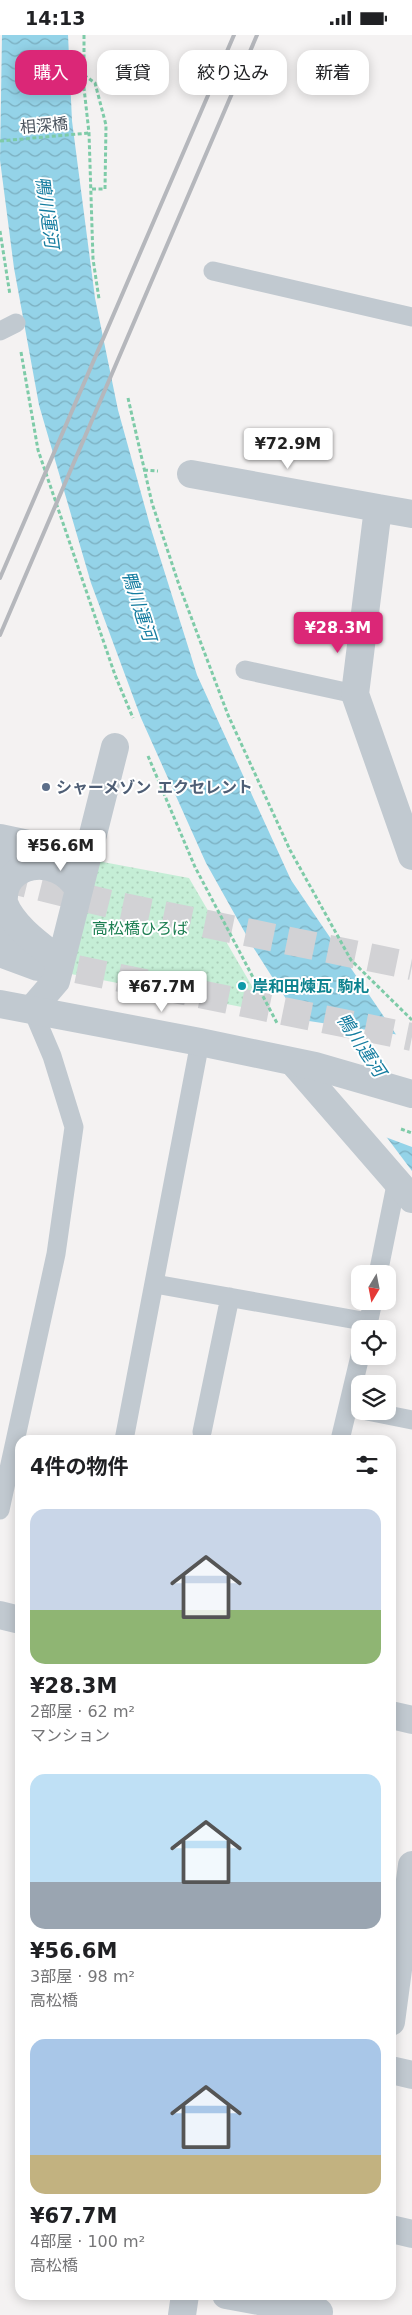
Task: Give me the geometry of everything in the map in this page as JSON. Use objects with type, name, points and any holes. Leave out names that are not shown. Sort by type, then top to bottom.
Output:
[{"type":"street","points":[[192,474],[412,514]]},
{"type":"street","points":[[378,508],[355,694],[412,856]]},
{"type":"street","points":[[32,1009],[56,981],[115,747]]},
{"type":"street","points":[[0,838],[75,854],[74,863],[24,854],[13,856],[0,865]]},
{"type":"street","points":[[60,961],[23,929],[8,912],[3,902],[2,891],[4,881],[11,872],[37,865],[51,867],[64,873],[73,880],[79,890]]},
{"type":"street","points":[[0,929],[15,942],[40,955],[38,967],[0,953]]},
{"type":"street","points":[[1,1007],[32,1009],[304,1064],[412,1094]]},
{"type":"street","points":[[304,1064],[404,1189]]},
{"type":"street","points":[[0,1615],[15,1619]]},
{"type":"street","points":[[396,1716],[412,1720]]},
{"type":"street","points":[[396,1992],[409,1912],[412,1865]]},
{"type":"street","points":[[396,2072],[412,2075]]},
{"type":"street","points":[[396,2230],[412,2234]]},
{"type":"street","points":[[182,2315],[184,2300]]},
{"type":"street","points":[[264,2300],[319,2312]]},
{"type":"lane","points":[[213,271],[412,317]]},
{"type":"lane","points":[[244,670],[355,694]]},
{"type":"lane","points":[[16,1435],[56,1254],[74,1127],[52,1056],[32,1009]]},
{"type":"lane","points":[[125,1435],[200,1042]]},
{"type":"lane","points":[[381,1265],[404,1189]]},
{"type":"lane","points":[[155,1284],[351,1322]]},
{"type":"lane","points":[[202,1432],[230,1297]]},
{"type":"lane","points":[[342,1435],[351,1416]]},
{"type":"lane","points":[[396,1417],[412,1420]]},
{"type":"lane","points":[[0,1510],[15,1441]]},
{"type":"path","points":[[84,35],[84,50]]},
{"type":"path","points":[[87,77],[95,83],[106,125],[105,189],[91,189]]},
{"type":"path","points":[[85,95],[89,133],[93,259],[99,299]]},
{"type":"path","name":"相深橋","points":[[0,141],[89,133]]},
{"type":"path","points":[[0,231],[8,327],[38,450],[112,666],[133,720]]},
{"type":"path","points":[[128,398],[152,503],[179,585],[236,733],[290,850],[351,960],[412,1021]]},
{"type":"path","points":[[148,755],[195,867],[279,1027]]},
{"type":"green space","name":"高松橋ひろば","points":[[92,860],[189,878],[267,1012],[71,974]]},
{"type":"water","name":"鴨川運河","points":[[2,35],[68,35],[69,50],[15,50],[15,95],[71,95],[72,121],[95,298],[118,410],[151,529],[197,675],[291,880],[412,1058],[412,1171],[304,1027],[253,947],[206,863],[141,718],[91,583],[39,405],[14,268],[0,160]]},
{"type":"pier","points":[[296,1019],[400,1035],[412,1053],[412,1147],[380,1135]]},
{"type":"tunnel","points":[[0,877],[114,905],[412,966]]},
{"type":"tunnel","points":[[36,961],[412,1037]]},
{"type":"railway","points":[[0,578],[234,35]]},
{"type":"railway","points":[[0,635],[257,35]]},
{"type":"place","name":"シャーメゾン エクセレント","points":[[46,787]]},
{"type":"place","name":"岸和田煉瓦 駒札","points":[[242,986]]}]
